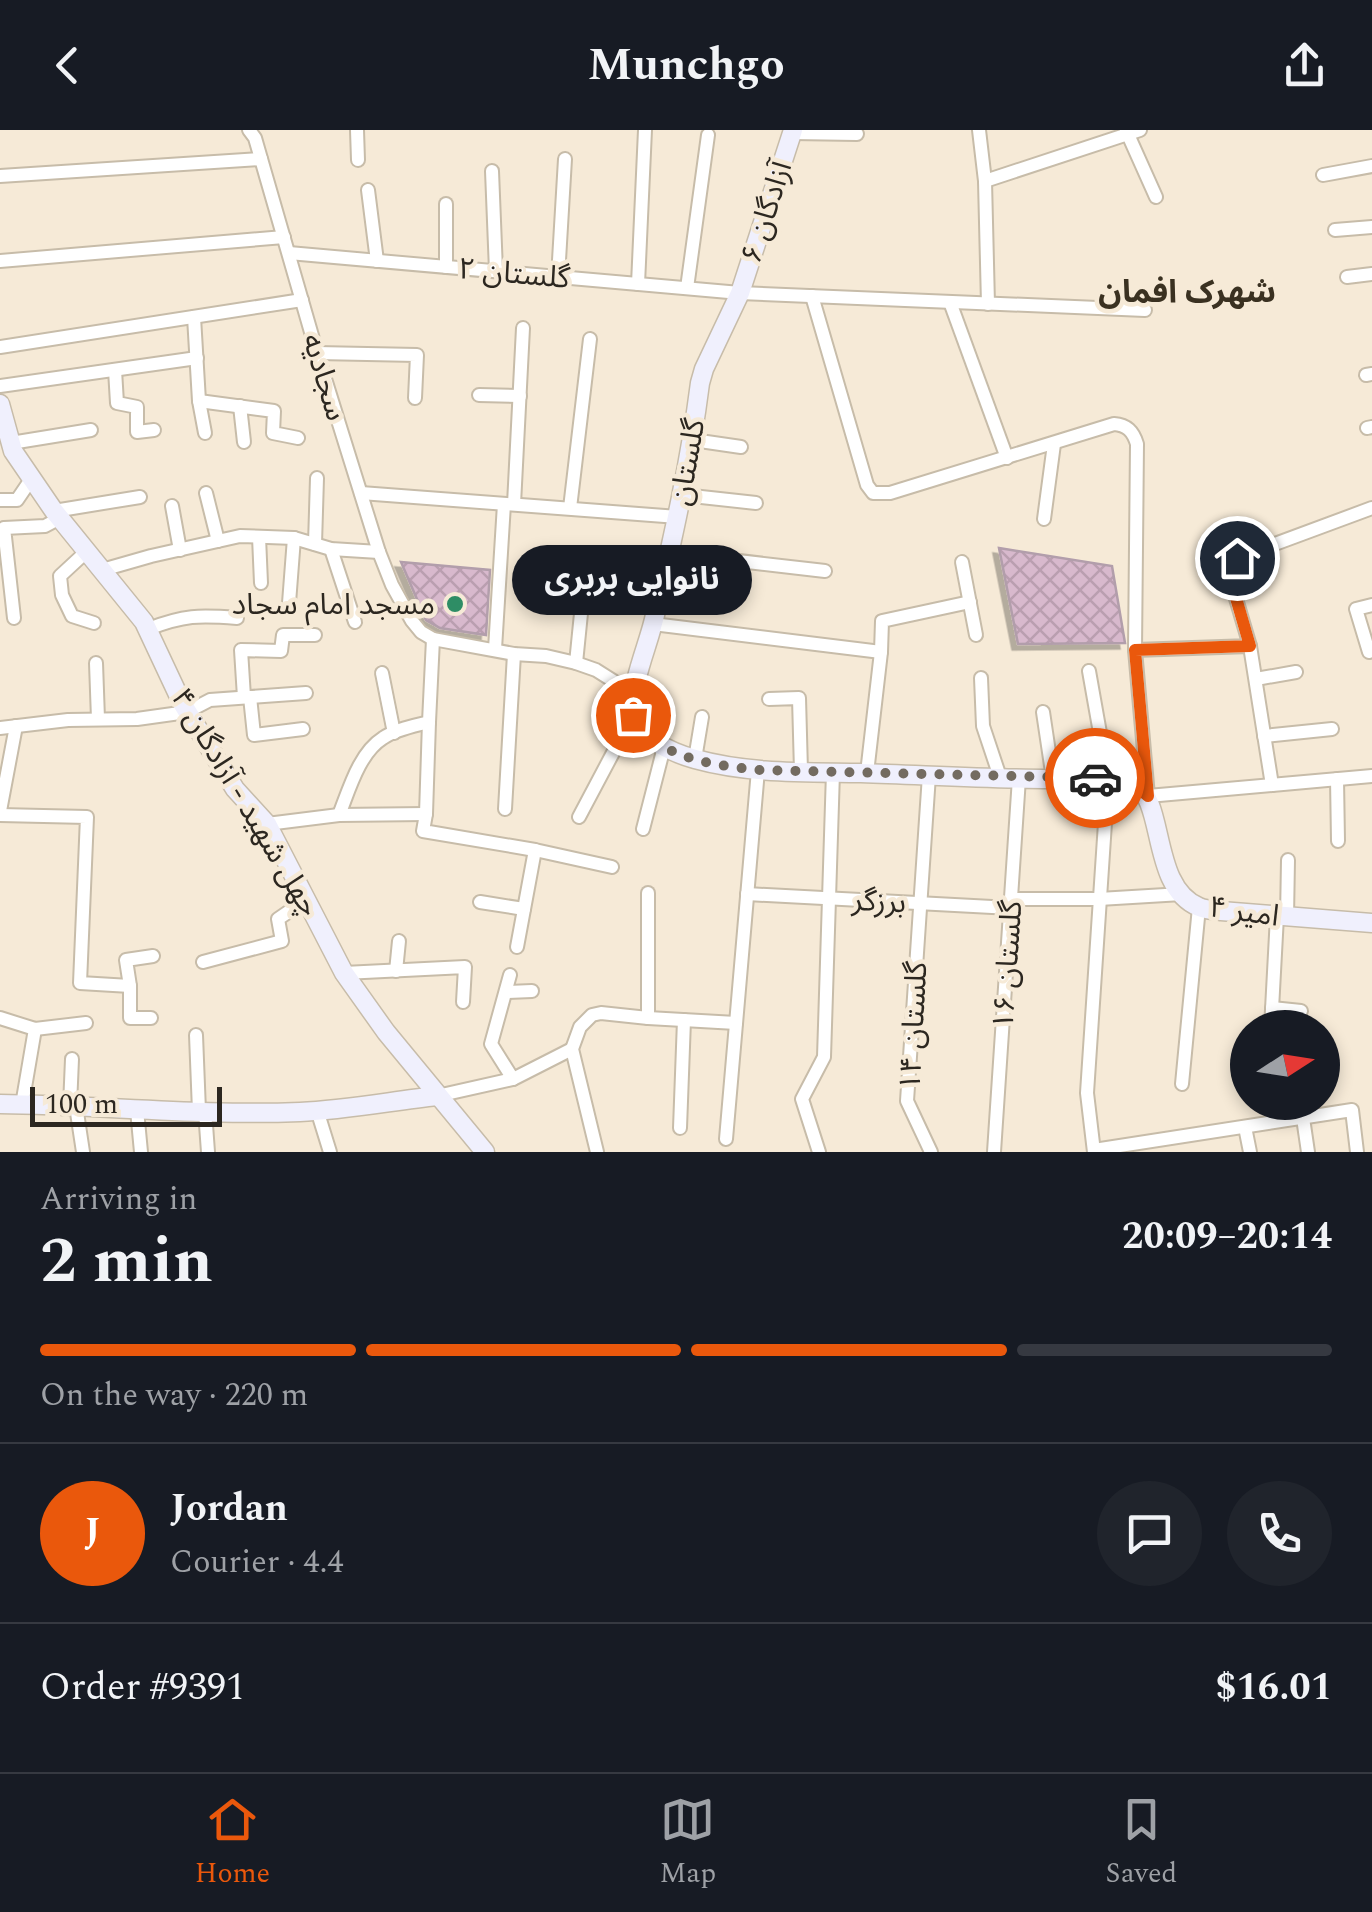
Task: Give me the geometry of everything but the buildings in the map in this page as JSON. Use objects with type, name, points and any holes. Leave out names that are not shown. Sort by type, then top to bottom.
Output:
[{"type":"street","name":"سجادیه","points":[[249,130],[255,138],[379,552],[412,621],[433,640]]},
{"type":"street","points":[[357,130],[358,160]]},
{"type":"street","points":[[638,284],[646,130]]},
{"type":"street","points":[[979,130],[988,304]]},
{"type":"street","points":[[792,131],[857,134]]},
{"type":"street","name":"آزادگان ۶","points":[[740,293],[792,131]]},
{"type":"street","points":[[984,181],[1132,131],[1156,197]]},
{"type":"street","points":[[687,288],[708,135]]},
{"type":"street","points":[[0,176],[261,159]]},
{"type":"street","points":[[558,277],[565,159]]},
{"type":"street","points":[[1323,175],[1372,166]]},
{"type":"street","points":[[492,171],[496,271]]},
{"type":"street","points":[[368,190],[377,260]]},
{"type":"street","points":[[446,204],[446,267]]},
{"type":"street","points":[[1335,230],[1372,226]]},
{"type":"street","points":[[0,261],[284,237]]},
{"type":"street","name":"گلستان ۲","points":[[289,252],[740,293],[1144,310]]},
{"type":"street","points":[[1347,277],[1372,274]]},
{"type":"street","name":"گلستان","points":[[634,694],[683,495],[700,384],[740,293]]},
{"type":"street","points":[[812,296],[872,493],[890,494],[1114,424],[1128,428],[1134,435],[1138,444],[1135,650],[1148,796]]},
{"type":"street","points":[[0,347],[302,300]]},
{"type":"street","points":[[950,302],[1007,458]]},
{"type":"street","points":[[194,317],[205,434]]},
{"type":"street","points":[[494,649],[524,328]]},
{"type":"street","points":[[570,508],[590,339]]},
{"type":"street","points":[[317,353],[417,355],[415,398]]},
{"type":"street","points":[[0,386],[197,358]]},
{"type":"street","points":[[114,370],[117,402],[137,407],[137,432],[154,430]]},
{"type":"street","points":[[479,395],[520,396]]},
{"type":"street","points":[[199,401],[274,411],[274,433],[298,438]]},
{"type":"street","name":"چهل شهید - آزادگان ۴","points":[[0,404],[13,451],[57,514],[148,629],[187,712],[235,788],[267,824],[344,973],[437,1096]]},
{"type":"street","points":[[240,406],[244,442]]},
{"type":"street","points":[[10,443],[90,430]]},
{"type":"street","points":[[692,440],[742,447]]},
{"type":"street","points":[[1044,518],[1054,444]]},
{"type":"street","points":[[0,500],[17,500],[32,478]]},
{"type":"street","points":[[315,544],[317,478]]},
{"type":"street","points":[[206,493],[218,541]]},
{"type":"street","points":[[361,493],[678,516]]},
{"type":"street","points":[[683,495],[756,503]]},
{"type":"street","points":[[14,618],[4,577],[4,528],[45,526],[57,514],[140,497]]},
{"type":"street","points":[[172,506],[180,550]]},
{"type":"street","points":[[1272,785],[1250,646],[1229,574],[1232,562],[1371,514]]},
{"type":"street","points":[[102,570],[240,536],[294,538],[331,549],[379,552]]},
{"type":"street","points":[[259,537],[262,582]]},
{"type":"street","points":[[289,603],[294,538]]},
{"type":"street","points":[[331,549],[355,622]]},
{"type":"street","points":[[87,551],[60,576],[62,596],[72,616],[94,622]]},
{"type":"street","points":[[670,553],[825,571]]},
{"type":"street","points":[[576,663],[587,554]]},
{"type":"street","points":[[962,562],[976,635]]},
{"type":"street","points":[[868,773],[882,620],[970,602]]},
{"type":"street","points":[[1369,652],[1356,609],[1372,605]]},
{"type":"street","points":[[148,629],[196,615],[237,618]]},
{"type":"street","points":[[653,624],[881,652]]},
{"type":"street","points":[[303,728],[254,735],[241,650],[281,652],[283,635],[315,635]]},
{"type":"street","points":[[578,817],[633,715],[634,694],[596,670],[576,663],[433,640],[423,831],[612,867]]},
{"type":"street","points":[[1135,650],[1250,646]]},
{"type":"street","points":[[505,809],[514,654]]},
{"type":"street","points":[[96,663],[98,720]]},
{"type":"street","points":[[1089,671],[1108,778],[1087,1093],[1094,1151],[1169,1146],[1289,1120]]},
{"type":"street","points":[[1256,679],[1296,672]]},
{"type":"street","points":[[382,673],[394,733]]},
{"type":"street","points":[[980,678],[983,726],[1000,778]]},
{"type":"street","points":[[0,728],[68,720],[137,719],[187,712],[210,700],[306,693]]},
{"type":"street","points":[[770,700],[799,698],[801,771]]},
{"type":"street","points":[[1044,712],[1053,779]]},
{"type":"street","points":[[633,715],[644,732],[664,747],[695,759],[758,770],[1108,778],[1134,784],[1148,796],[1372,776]]},
{"type":"street","points":[[695,759],[702,717]]},
{"type":"street","points":[[339,814],[368,752],[382,738],[429,722]]},
{"type":"street","points":[[16,726],[0,813],[87,817],[80,983],[130,986]]},
{"type":"street","points":[[1264,736],[1332,729]]},
{"type":"street","points":[[643,830],[664,747]]},
{"type":"street","points":[[726,1139],[758,770]]},
{"type":"street","points":[[820,1152],[802,1099],[824,1057],[833,772]]},
{"type":"street","name":"گلستان ۱۴","points":[[929,775],[907,1101],[931,1152]]},
{"type":"street","name":"گلستان ۱۶","points":[[994,1152],[1019,778]]},
{"type":"street","points":[[1337,779],[1338,841]]},
{"type":"street","name":"امیر ۴","points":[[1148,796],[1166,866],[1182,894],[1199,907],[1221,912],[1371,921]]},
{"type":"street","points":[[267,824],[339,814],[426,814]]},
{"type":"street","points":[[516,946],[535,850]]},
{"type":"street","points":[[1288,860],[1272,1008],[1291,1010]]},
{"type":"street","points":[[648,893],[648,1018]]},
{"type":"street","name":"برزگر","points":[[747,894],[1011,904],[1182,894]]},
{"type":"street","points":[[203,962],[282,941],[278,919],[307,899]]},
{"type":"street","points":[[480,902],[524,909]]},
{"type":"street","points":[[1182,1084],[1199,907]]},
{"type":"street","points":[[396,971],[398,941]]},
{"type":"street","points":[[152,1018],[130,1018],[126,960],[153,956]]},
{"type":"street","points":[[344,973],[465,968],[462,1002]]},
{"type":"street","points":[[510,975],[491,1044],[513,1080]]},
{"type":"street","points":[[507,992],[532,991]]},
{"type":"street","points":[[597,1152],[572,1049],[580,1026],[592,1015],[602,1013],[736,1023]]},
{"type":"street","points":[[0,1018],[35,1029],[86,1022]]},
{"type":"street","points":[[680,1128],[684,1020]]},
{"type":"street","points":[[22,1104],[35,1029]]},
{"type":"street","points":[[196,1035],[208,1152]]},
{"type":"street","points":[[0,1104],[137,1110],[317,1110],[437,1096],[513,1080],[572,1049]]},
{"type":"street","points":[[72,1059],[73,1106],[83,1152]]},
{"type":"street","points":[[437,1096],[485,1152]]},
{"type":"street","points":[[137,1110],[141,1152]]},
{"type":"street","points":[[317,1110],[330,1152]]},
{"type":"street","points":[[1340,1112],[1352,1110],[1357,1152]]},
{"type":"street","points":[[1302,1120],[1308,1152]]},
{"type":"street","points":[[1245,1127],[1250,1152]]},
{"type":"way so far","points":[[633,715],[644,732],[664,747],[732,767],[1095,778]]},
{"type":"place","name":"مسجد امام سجاد","points":[[455,604]]},
{"type":"place","name":"نانوایی بربری","points":[[633,715]]},
{"type":"district","name":"شهرک افمان","points":[[1187,291]]},
{"type":"route","points":[[1095,778],[1134,784],[1148,796],[1135,650],[1250,646],[1229,574],[1237,558]]}]
